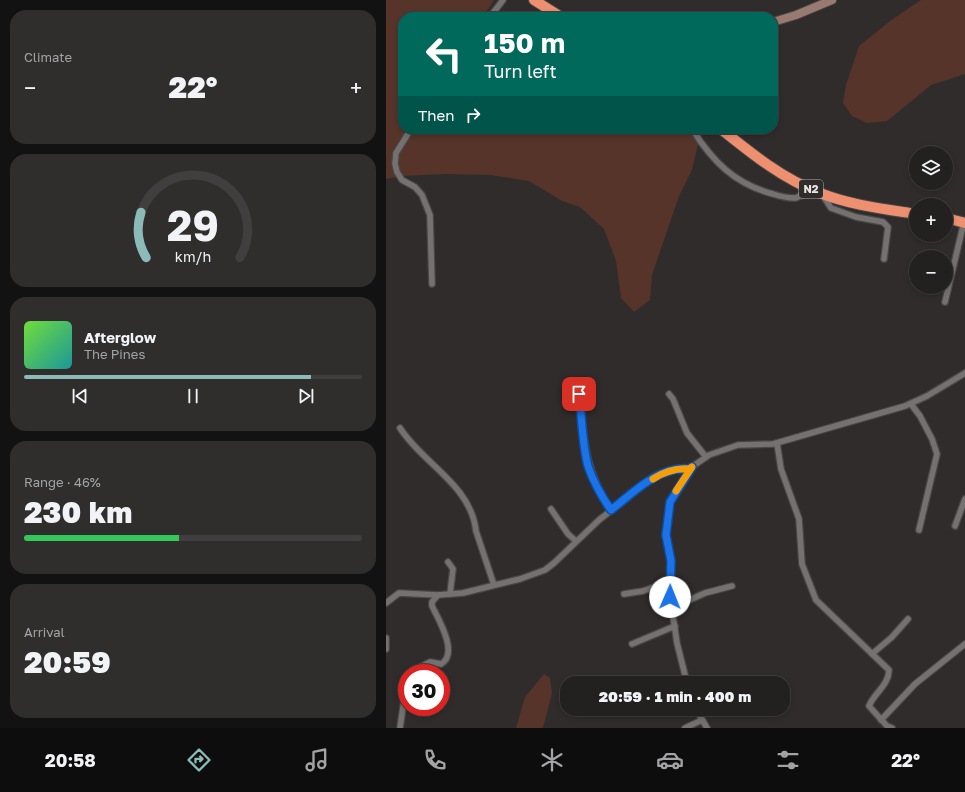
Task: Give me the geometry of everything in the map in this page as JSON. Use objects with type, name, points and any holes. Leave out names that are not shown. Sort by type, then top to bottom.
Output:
[{"type":"highway","points":[[534,0],[553,12]]},
{"type":"highway","name":"N2","points":[[727,134],[765,164],[811,190],[850,202],[909,213]]},
{"type":"highway","points":[[953,220],[965,223]]},
{"type":"main road","points":[[778,20],[796,15],[832,0]]},
{"type":"street","points":[[494,12],[503,0]]},
{"type":"street","points":[[408,134],[396,153],[395,164],[397,172],[402,180],[411,184],[422,195],[430,215],[432,284]]},
{"type":"street","points":[[695,134],[719,165],[739,180],[761,191],[795,198],[811,190]]},
{"type":"street","points":[[822,194],[831,208],[886,224],[888,228],[884,259]]},
{"type":"street","points":[[945,302],[965,223]]},
{"type":"street","points":[[386,603],[400,593],[438,595],[463,593],[536,574],[545,570],[554,563],[611,510],[646,483],[662,473],[682,468],[689,469],[706,457],[738,445],[777,443],[862,420],[910,404],[927,396],[965,373]]},
{"type":"street","points":[[579,394],[585,447],[589,466],[603,499],[611,510]]},
{"type":"street","points":[[669,394],[673,399],[687,434],[706,457]]},
{"type":"street","points":[[910,404],[920,416],[932,439],[937,454],[920,530]]},
{"type":"street","points":[[400,428],[413,446],[460,492],[475,523],[476,531],[494,585]]},
{"type":"street","points":[[777,443],[781,469],[799,519],[802,564],[816,600],[889,670],[889,675],[885,684],[869,706],[880,720],[888,727]]},
{"type":"street","points":[[685,676],[674,626],[670,582],[671,561],[666,535],[670,502],[692,467]]},
{"type":"street","points":[[955,526],[965,499]]},
{"type":"street","points":[[551,509],[568,534],[576,541]]},
{"type":"street","points":[[448,562],[453,570],[450,594]]},
{"type":"street","points":[[624,594],[643,591],[670,582]]},
{"type":"street","points":[[671,601],[685,602],[705,593],[732,586]]},
{"type":"street","points":[[426,664],[430,662],[441,664],[446,662],[449,656],[448,645],[432,606],[432,602],[438,595]]},
{"type":"street","points":[[872,654],[892,637],[908,619]]},
{"type":"street","points":[[632,644],[674,626]]},
{"type":"street","points":[[386,638],[386,649]]},
{"type":"street","points":[[880,720],[915,684],[965,644]]},
{"type":"street","points":[[400,728],[402,716]]},
{"type":"street","points":[[700,716],[707,728]]},
{"type":"street","points":[[686,728],[702,720]]},
{"type":"shaded area","points":[[386,0],[494,0],[486,12],[398,12],[398,134],[700,135],[692,170],[679,196],[652,275],[650,300],[634,312],[621,298],[616,261],[604,229],[580,207],[562,201],[529,181],[491,175],[445,174],[401,176],[386,179]]},
{"type":"shaded area","points":[[921,0],[965,0],[965,74],[931,85],[887,121],[867,123],[852,116],[843,103],[846,85],[859,46],[890,21]]},
{"type":"shaded area","points":[[544,674],[550,678],[552,693],[543,728],[516,728],[525,697]]},
{"type":"slow traffic","points":[[653,479],[662,473],[682,468],[689,469],[692,467],[676,491]]},
{"type":"route","points":[[579,394],[585,447],[589,466],[603,499],[611,510],[646,483],[662,473],[682,468],[689,469],[692,467],[678,486],[670,502],[666,535],[671,561],[670,597]]}]
